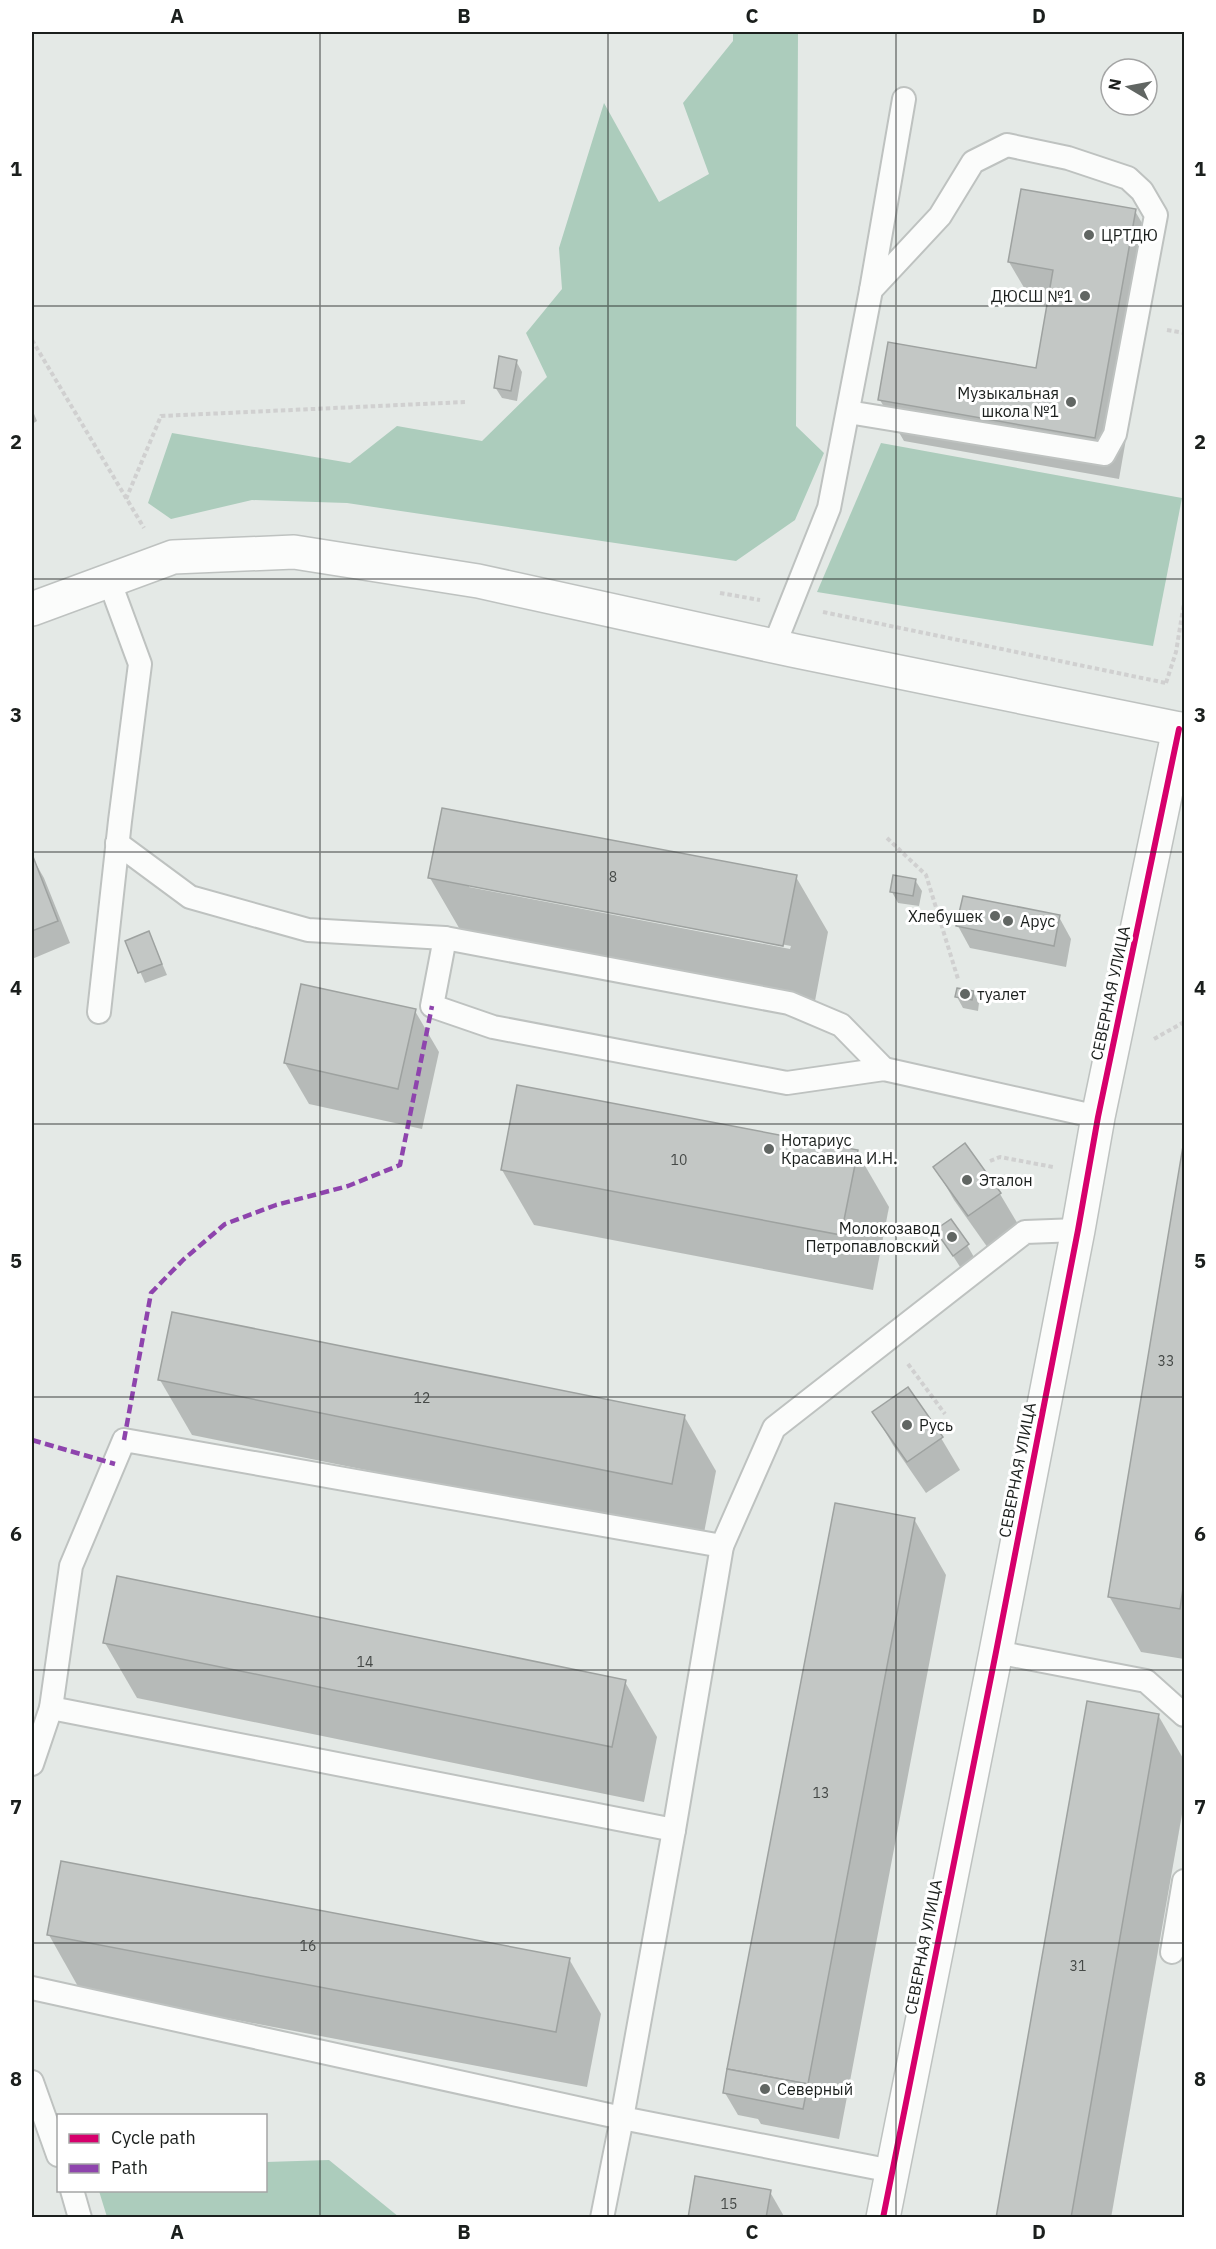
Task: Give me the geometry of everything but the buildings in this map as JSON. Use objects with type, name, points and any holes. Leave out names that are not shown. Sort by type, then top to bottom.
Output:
[{"type":"street","points":[[32,609],[173,557],[294,552],[478,581],[774,646],[1172,727]]},
{"type":"street","name":"СЕВЕРНАЯ УЛИЦА","points":[[883,2217],[1078,1230],[1172,727]]},
{"type":"lane","points":[[774,646],[829,508],[871,290],[904,99]]},
{"type":"lane","points":[[848,412],[1104,454],[1115,434],[1156,215],[1142,191],[1128,178],[1068,158],[1007,145],[973,162],[940,216],[871,290]]},
{"type":"lane","points":[[99,1012],[117,843],[140,664],[110,580]]},
{"type":"lane","points":[[117,843],[190,897],[308,930],[445,938],[789,1003],[841,1025],[884,1069]]},
{"type":"lane","points":[[445,938],[432,1006],[493,1027],[788,1083],[884,1069],[1098,1118]]},
{"type":"lane","points":[[602,2217],[674,1830],[722,1546],[774,1428],[1025,1232],[1078,1230]]},
{"type":"lane","points":[[32,1764],[51,1708],[71,1566],[124,1440],[722,1546]]},
{"type":"lane","points":[[996,1652],[1146,1681],[1185,1715]]},
{"type":"lane","points":[[51,1708],[674,1830]]},
{"type":"lane","points":[[1172,1952],[1185,1881]]},
{"type":"lane","points":[[32,1988],[622,2118],[892,2171]]},
{"type":"lane","points":[[32,2082],[57,2152]]},
{"type":"lane","points":[[73,2192],[80,2217]]},
{"type":"path","points":[[32,340],[150,536]]},
{"type":"path","points":[[126,499],[160,416],[465,402]]},
{"type":"path","points":[[1172,727],[1176,652],[1185,603]]},
{"type":"path","points":[[887,838],[926,875],[958,979]]},
{"type":"path","points":[[1153,1039],[1185,1022]]},
{"type":"path","points":[[990,1161],[1000,1157],[1088,1174]]},
{"type":"path","points":[[890,1339],[945,1414]]},
{"type":"green space","points":[[733,32],[798,32],[796,426],[824,453],[795,520],[736,561],[347,503],[252,500],[171,519],[148,503],[172,433],[350,463],[397,426],[482,441],[547,377],[526,333],[562,289],[559,248],[604,103],[659,202],[709,174],[683,103],[733,41]]},
{"type":"green space","points":[[881,443],[1182,498],[1153,646],[817,592]]},
{"type":"green space","points":[[329,2160],[399,2217],[107,2217],[99,2192],[267,2192],[267,2162]]},
{"type":"marked path","points":[[124,1440],[151,1293],[183,1260],[225,1224],[276,1205],[348,1186],[400,1165],[432,1006]]},
{"type":"marked path","points":[[32,1440],[115,1464]]},
{"type":"cycle path","points":[[883,2218],[996,1652],[1098,1117],[1179,729]]},
{"type":"place","name":"ЦРТДЮ","points":[[1089,235]]},
{"type":"place","name":"ДЮСШ №1","points":[[1085,296]]},
{"type":"place","name":"Музыкальная школа №1","points":[[1071,402]]},
{"type":"place","name":"Хлебушек","points":[[995,916]]},
{"type":"place","name":"Арус","points":[[1008,921]]},
{"type":"place","name":"туалет","points":[[965,994]]},
{"type":"place","name":"Нотариус Красавина И.Н.","points":[[769,1149]]},
{"type":"place","name":"Эталон","points":[[967,1180]]},
{"type":"place","name":"Молокозавод Петропавловский","points":[[952,1237]]},
{"type":"place","name":"Русь","points":[[907,1425]]},
{"type":"place","name":"Северный","points":[[765,2089]]}]
